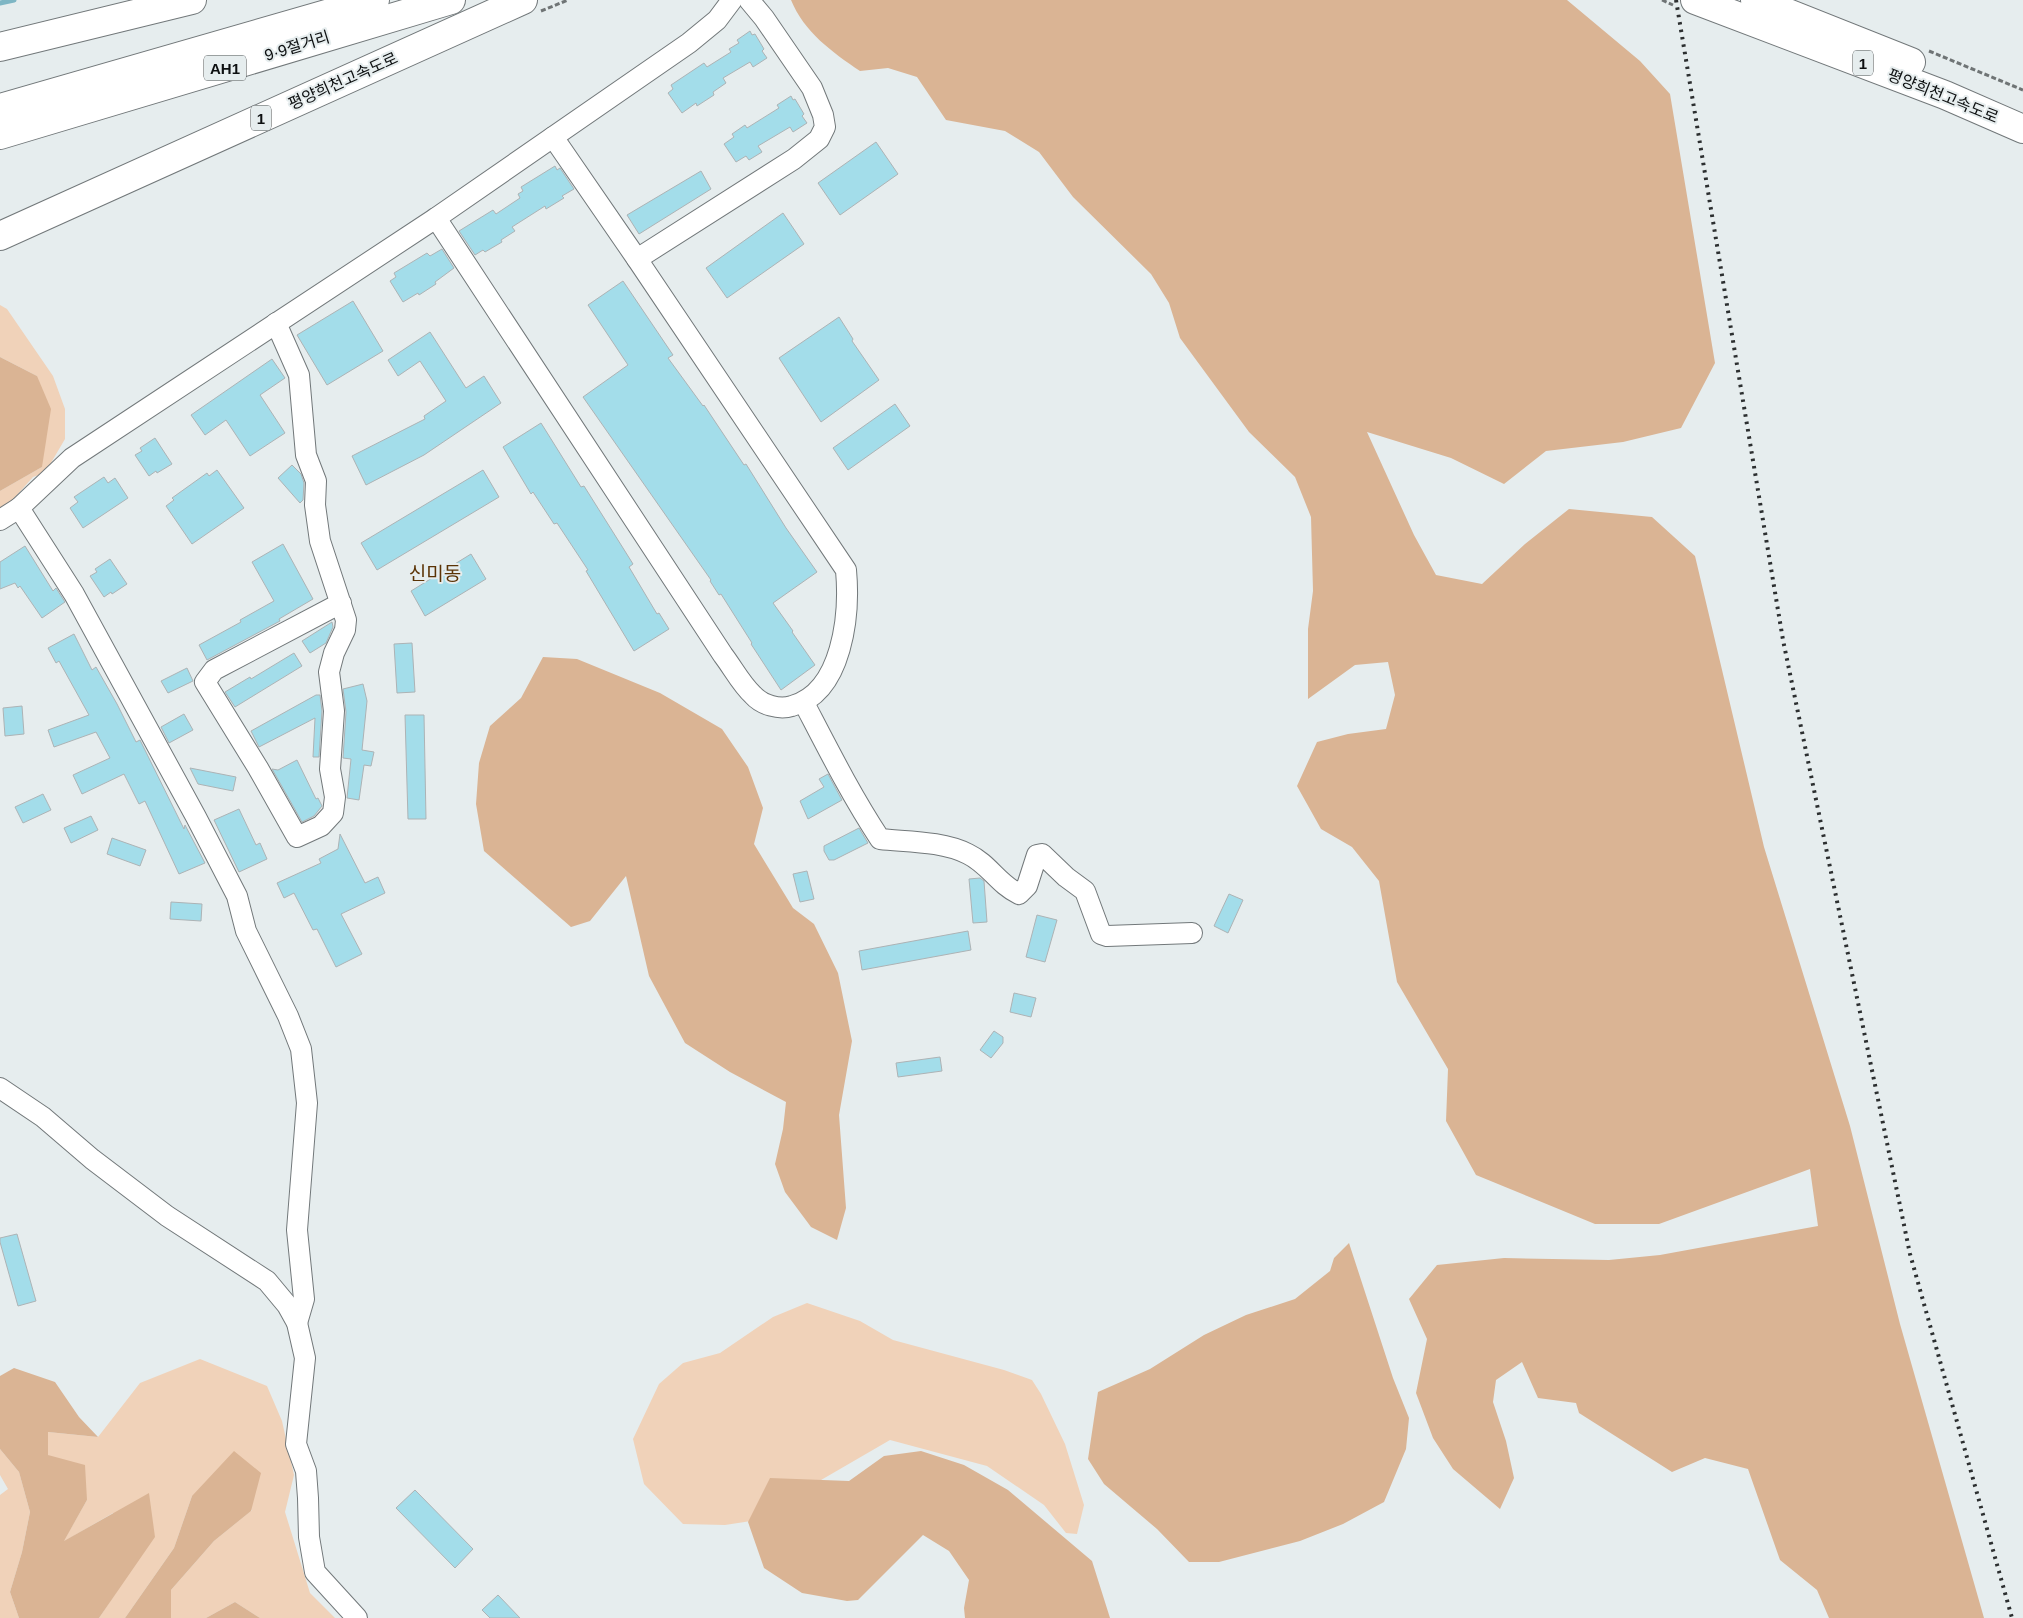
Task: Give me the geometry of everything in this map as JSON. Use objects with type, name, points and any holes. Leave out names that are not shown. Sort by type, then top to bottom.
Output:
[{"type":"highway","points":[[0,47],[192,0]]},
{"type":"highway","name":"9·9절거리","points":[[0,108],[375,0]]},
{"type":"highway","name":"9·9절거리","points":[[0,135],[451,0]]},
{"type":"highway","name":"평양희천고속도로","points":[[0,236],[523,0]]},
{"type":"highway","name":"평양희천고속도로","points":[[1755,0],[2023,108]]},
{"type":"highway","name":"평양희천고속도로","points":[[1698,1],[1945,94],[2023,130]]},
{"type":"street","points":[[0,520],[19,508],[72,458],[436,218],[688,44],[717,20],[732,0]]},
{"type":"street","points":[[637,259],[794,159],[819,139],[825,127],[823,115],[812,88],[764,18],[749,0]]},
{"type":"street","points":[[436,218],[718,646],[753,696],[773,706],[786,708],[804,703],[815,694],[839,656],[848,592],[846,570],[637,259],[552,137]]},
{"type":"street","points":[[276,324],[299,375],[306,455],[316,481],[315,505],[320,541],[341,603],[346,620],[345,630],[334,653],[329,672],[334,711],[330,769],[335,797],[333,813],[321,826],[297,838],[258,768],[204,682],[214,670],[341,603]]},
{"type":"street","points":[[19,508],[74,594],[196,817],[237,896],[246,931],[288,1016],[301,1049],[308,1103],[297,1230],[304,1299],[297,1323]]},
{"type":"street","points":[[804,703],[860,808],[880,839],[947,847],[968,854],[984,864],[1008,888],[1019,894],[1027,886],[1037,855],[1042,854],[1066,877],[1085,891],[1101,934],[1107,936],[1192,933]]},
{"type":"street","points":[[0,1088],[43,1117],[92,1159],[167,1216],[267,1281],[287,1305],[297,1323],[305,1358],[296,1444],[306,1471],[309,1537],[315,1572],[357,1618]]},
{"type":"shaded area","points":[[791,0],[1567,0],[1640,61],[1670,94],[1715,363],[1681,428],[1623,442],[1546,451],[1504,484],[1451,458],[1367,432],[1414,535],[1436,575],[1482,584],[1525,544],[1569,509],[1652,517],[1695,556],[1764,847],[1850,1126],[1900,1324],[1984,1618],[1829,1618],[1817,1590],[1780,1560],[1748,1469],[1705,1458],[1672,1472],[1579,1413],[1576,1403],[1538,1398],[1522,1362],[1496,1380],[1493,1402],[1506,1441],[1514,1478],[1500,1509],[1453,1469],[1433,1438],[1416,1393],[1427,1339],[1409,1299],[1437,1265],[1504,1258],[1609,1260],[1660,1255],[1818,1226],[1810,1169],[1659,1224],[1595,1224],[1476,1175],[1446,1121],[1448,1069],[1397,982],[1379,881],[1352,847],[1321,829],[1297,786],[1317,742],[1348,734],[1386,729],[1395,695],[1388,662],[1355,665],[1308,699],[1308,629],[1313,591],[1311,517],[1295,477],[1249,432],[1180,338],[1169,303],[1151,274],[1073,197],[1039,152],[1005,131],[946,120],[917,77],[888,68],[860,71],[829,49],[811,32]]},
{"type":"shaded area","points":[[0,305],[7,309],[53,376],[65,409],[65,439],[45,473],[33,477],[9,504],[0,510],[0,491],[42,467],[37,376],[0,357]]},
{"type":"shaded area","points":[[0,357],[37,376],[51,409],[42,467],[0,491]]},
{"type":"shaded area","points":[[543,657],[577,659],[660,693],[722,729],[748,767],[763,808],[754,844],[793,908],[814,924],[838,973],[852,1041],[839,1115],[846,1208],[837,1240],[811,1227],[785,1192],[775,1164],[783,1129],[786,1102],[730,1072],[685,1043],[649,976],[626,876],[590,921],[571,927],[484,851],[476,804],[479,763],[490,726],[521,698]]},
{"type":"shaded area","points":[[1349,1243],[1393,1378],[1409,1418],[1406,1449],[1384,1502],[1343,1524],[1300,1541],[1219,1562],[1189,1562],[1157,1529],[1104,1484],[1088,1459],[1098,1392],[1150,1369],[1204,1335],[1246,1315],[1295,1299],[1330,1271],[1334,1258]]},
{"type":"shaded area","points":[[807,1303],[860,1321],[893,1340],[1004,1370],[1032,1380],[1041,1394],[1065,1444],[1084,1505],[1077,1534],[1066,1533],[1044,1505],[987,1466],[890,1440],[809,1487],[771,1518],[725,1525],[683,1524],[644,1484],[633,1439],[659,1384],[683,1363],[720,1353],[773,1317]]},
{"type":"shaded area","points":[[200,1359],[267,1386],[282,1421],[294,1475],[285,1512],[310,1593],[335,1618],[260,1618],[235,1602],[206,1618],[171,1618],[171,1590],[214,1541],[252,1510],[192,1496],[174,1548],[125,1618],[99,1618],[119,1588],[113,1513],[63,1542],[87,1500],[48,1455],[48,1432],[98,1437],[140,1383]]},
{"type":"shaded area","points":[[14,1368],[55,1382],[79,1417],[98,1437],[48,1432],[48,1455],[85,1465],[87,1500],[64,1541],[149,1493],[155,1537],[99,1618],[19,1618],[10,1592],[22,1552],[30,1512],[19,1472],[0,1449],[0,1376]]},
{"type":"shaded area","points":[[0,1449],[19,1472],[30,1512],[22,1552],[10,1592],[19,1618],[0,1618],[0,1495],[8,1489],[0,1475]]},
{"type":"shaded area","points":[[234,1451],[261,1473],[251,1511],[214,1541],[171,1590],[171,1618],[125,1618],[174,1548],[192,1496]]},
{"type":"shaded area","points":[[921,1451],[964,1465],[1008,1490],[1092,1561],[1110,1618],[965,1618],[964,1608],[969,1580],[949,1551],[923,1535],[858,1600],[847,1601],[802,1593],[764,1568],[748,1522],[770,1478],[849,1481],[884,1456]]},
{"type":"shaded area","points":[[235,1602],[260,1618],[206,1618]]},
{"type":"building","points":[[750,31],[752,35],[755,34],[767,58],[753,67],[750,62],[723,78],[726,83],[713,92],[714,95],[697,106],[696,103],[682,113],[668,93],[673,89],[671,85],[704,63],[707,67],[731,52],[729,49],[739,43],[737,40]]},
{"type":"building","points":[[791,96],[804,114],[802,116],[807,123],[793,132],[790,127],[758,146],[762,152],[749,160],[746,156],[736,162],[724,144],[734,137],[732,134],[745,125],[747,128],[779,108],[777,105]]},
{"type":"building","points":[[876,142],[898,174],[840,215],[818,183]]},
{"type":"building","points":[[555,166],[557,170],[560,168],[574,189],[562,196],[564,198],[546,209],[545,206],[512,227],[515,231],[501,240],[502,242],[485,252],[483,250],[475,255],[459,231],[493,210],[496,214],[520,198],[518,194],[523,191],[521,187]]},
{"type":"building","points":[[701,171],[711,189],[639,234],[627,215]]},
{"type":"building","points":[[783,213],[804,244],[727,298],[706,268]]},
{"type":"building","points":[[442,249],[454,268],[435,282],[436,284],[419,295],[418,293],[403,302],[390,281],[396,277],[394,273],[427,253],[430,256]]},
{"type":"building","points":[[623,281],[673,355],[668,358],[704,405],[744,465],[746,464],[786,528],[817,572],[773,603],[815,665],[781,690],[721,594],[719,595],[711,580],[583,397],[628,365],[588,305]]},
{"type":"building","points":[[353,301],[383,351],[327,385],[297,335]]},
{"type":"building","points":[[839,317],[853,339],[852,341],[879,380],[821,422],[779,358]]},
{"type":"building","points":[[430,332],[466,388],[484,376],[501,403],[424,455],[366,485],[352,456],[425,419],[424,416],[446,401],[420,361],[398,376],[388,360]]},
{"type":"building","points":[[272,359],[285,378],[260,395],[285,433],[250,456],[226,420],[205,435],[191,415]]},
{"type":"building","points":[[895,404],[910,426],[848,470],[833,448]]},
{"type":"building","points":[[541,423],[581,487],[584,486],[633,564],[629,567],[657,614],[659,613],[669,629],[634,651],[586,571],[588,570],[557,523],[554,524],[533,492],[531,494],[503,447]]},
{"type":"building","points":[[155,438],[172,464],[149,476],[135,455],[142,451],[140,448]]},
{"type":"building","points":[[292,465],[301,474],[304,483],[303,500],[300,503],[278,478]]},
{"type":"building","points":[[217,470],[244,508],[192,544],[166,506],[174,500],[172,498],[207,473],[209,476]]},
{"type":"building","points":[[483,470],[499,497],[377,570],[361,543]]},
{"type":"building","points":[[104,477],[108,483],[115,478],[128,498],[83,528],[70,508],[78,502],[74,497]]},
{"type":"building","points":[[283,544],[313,599],[279,619],[280,621],[207,660],[199,645],[274,601],[252,562]]},
{"type":"building","points":[[25,546],[53,591],[56,588],[65,602],[42,618],[20,586],[18,588],[15,583],[0,589],[0,562]]},
{"type":"building","points":[[471,554],[486,579],[425,616],[411,591]]},
{"type":"building","points":[[110,559],[127,584],[104,597],[90,576],[97,572],[95,569]]},
{"type":"building","points":[[332,622],[333,627],[326,643],[310,653],[302,641]]},
{"type":"building","points":[[74,634],[92,670],[96,667],[136,742],[140,740],[184,829],[185,825],[205,863],[179,874],[145,801],[139,804],[124,774],[82,794],[73,775],[110,758],[96,732],[54,747],[48,730],[89,715],[59,661],[56,663],[48,648]]},
{"type":"building","points":[[412,643],[415,692],[397,693],[394,644]]},
{"type":"building","points":[[294,653],[302,666],[235,707],[225,692]]},
{"type":"building","points":[[187,668],[193,681],[168,693],[161,681]]},
{"type":"building","points":[[363,684],[367,701],[362,750],[374,752],[371,766],[364,765],[359,800],[347,798],[351,759],[343,758],[346,712],[343,689]]},
{"type":"building","points":[[316,695],[320,695],[322,711],[319,757],[313,757],[315,718],[259,747],[251,731]]},
{"type":"building","points":[[22,706],[24,734],[5,736],[3,708]]},
{"type":"building","points":[[184,714],[193,730],[169,743],[161,727]]},
{"type":"building","points":[[405,715],[424,715],[426,819],[408,819]]},
{"type":"building","points":[[297,760],[316,799],[318,798],[322,806],[314,816],[302,822],[272,769],[278,770]]},
{"type":"building","points":[[190,768],[236,777],[233,791],[198,784]]},
{"type":"building","points":[[828,774],[842,800],[808,819],[800,801],[824,787],[819,779]]},
{"type":"building","points":[[43,794],[51,810],[23,823],[15,807]]},
{"type":"building","points":[[239,809],[256,845],[260,843],[267,859],[239,872],[214,820]]},
{"type":"building","points":[[91,816],[98,830],[71,843],[64,828]]},
{"type":"building","points":[[859,828],[868,843],[834,860],[829,860],[824,851],[824,846]]},
{"type":"building","points":[[340,834],[365,883],[378,877],[385,893],[341,914],[362,954],[336,967],[317,929],[313,930],[294,893],[284,898],[277,883],[321,863],[319,859],[338,849]]},
{"type":"building","points":[[112,838],[146,850],[140,866],[107,854]]},
{"type":"building","points":[[807,871],[814,899],[800,902],[793,874]]},
{"type":"building","points":[[980,878],[984,881],[987,922],[973,923],[969,879]]},
{"type":"building","points":[[1229,894],[1243,900],[1228,933],[1214,926]]},
{"type":"building","points":[[171,902],[202,904],[201,921],[170,919]]},
{"type":"building","points":[[1037,915],[1057,920],[1045,962],[1026,957]]},
{"type":"building","points":[[968,931],[971,950],[862,970],[859,951]]},
{"type":"building","points":[[1014,993],[1036,998],[1031,1017],[1010,1012]]},
{"type":"building","points":[[994,1031],[1003,1037],[1003,1043],[991,1058],[980,1050]]},
{"type":"building","points":[[940,1057],[942,1071],[898,1077],[896,1063]]},
{"type":"building","points":[[17,1234],[36,1301],[18,1306],[0,1242],[0,1238]]},
{"type":"building","points":[[415,1490],[473,1549],[455,1568],[396,1508]]},
{"type":"building","points":[[498,1595],[520,1618],[490,1618],[482,1610]]},
{"type":"waterway","points":[[0,3],[14,0]]},
{"type":"railway","points":[[1676,0],[1783,640],[1910,1254],[2012,1618]]},
{"type":"district","name":"신미동","points":[[435,573]]}]
